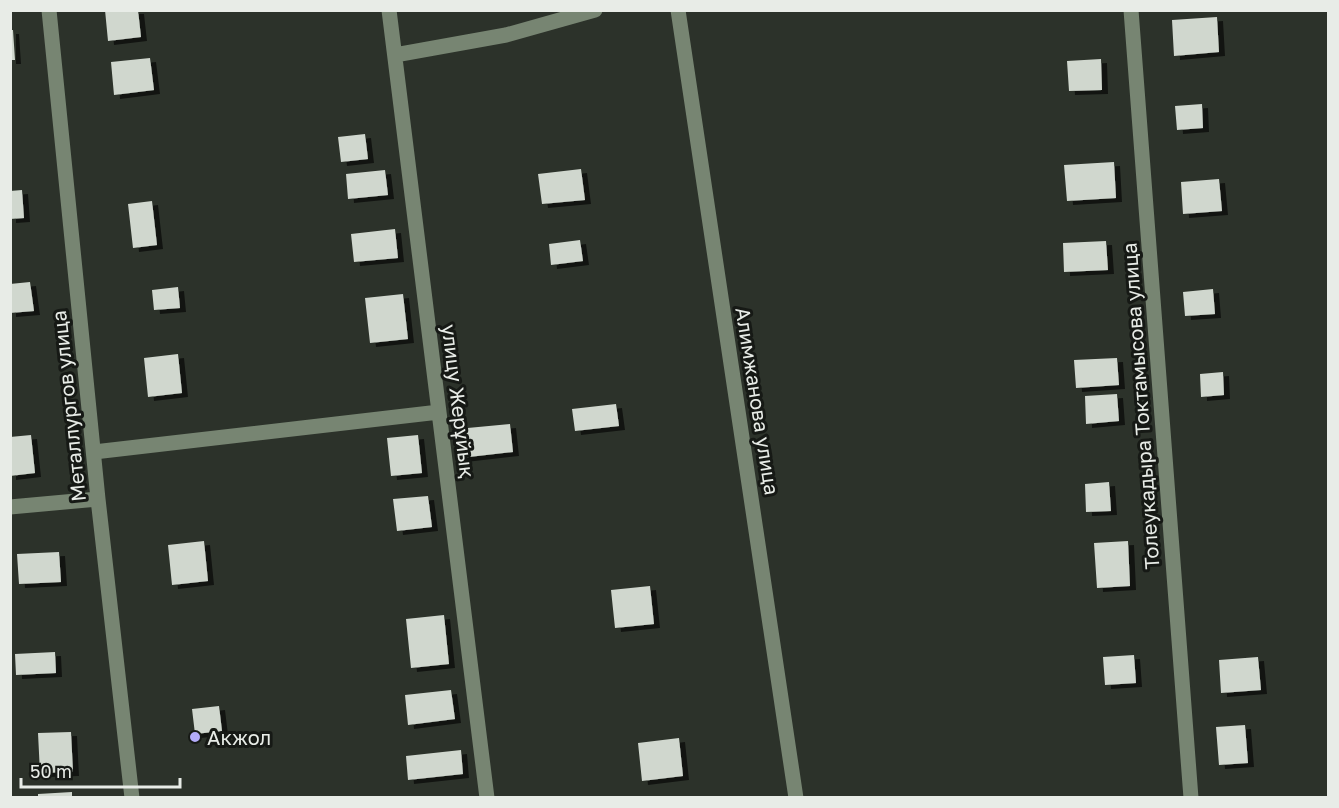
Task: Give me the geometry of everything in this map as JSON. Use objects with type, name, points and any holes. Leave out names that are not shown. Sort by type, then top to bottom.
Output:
[{"type":"street","name":"Металлургов улица","points":[[50,10],[98,499],[132,798]]},
{"type":"street","name":"улицу Жерұйық","points":[[389,10],[487,798]]},
{"type":"street","points":[[395,55],[506,35],[595,10]]},
{"type":"street","name":"Алимжанова улица","points":[[678,10],[796,798]]},
{"type":"street","name":"Толеукадыра Токтамысова улица","points":[[1131,10],[1191,798]]},
{"type":"street","points":[[94,452],[439,412]]},
{"type":"street","points":[[10,507],[98,499]]},
{"type":"building","points":[[105,10],[138,10],[141,37],[108,41]]},
{"type":"building","points":[[1217,17],[1219,52],[1174,56],[1172,20]]},
{"type":"building","points":[[10,30],[13,30],[15,60],[10,60]]},
{"type":"building","points":[[150,58],[154,90],[114,95],[111,62]]},
{"type":"building","points":[[1101,59],[1102,90],[1069,91],[1067,61]]},
{"type":"building","points":[[1202,104],[1203,128],[1177,130],[1175,106]]},
{"type":"building","points":[[365,134],[368,159],[341,162],[338,137]]},
{"type":"building","points":[[1114,162],[1116,198],[1067,201],[1064,165]]},
{"type":"building","points":[[581,169],[585,200],[542,204],[538,174]]},
{"type":"building","points":[[385,170],[388,195],[348,199],[346,174]]},
{"type":"building","points":[[1219,179],[1222,211],[1183,214],[1181,182]]},
{"type":"building","points":[[22,190],[24,218],[10,219],[10,191]]},
{"type":"building","points":[[152,201],[157,245],[133,248],[128,204]]},
{"type":"building","points":[[395,229],[398,258],[354,262],[351,234]]},
{"type":"building","points":[[580,240],[583,261],[551,265],[549,244]]},
{"type":"building","points":[[1106,241],[1108,270],[1064,272],[1063,243]]},
{"type":"building","points":[[30,282],[34,311],[10,313],[10,284]]},
{"type":"building","points":[[178,287],[180,308],[154,310],[152,290]]},
{"type":"building","points":[[1213,289],[1215,314],[1185,316],[1183,292]]},
{"type":"building","points":[[403,294],[408,339],[370,343],[365,298]]},
{"type":"building","points":[[178,354],[182,393],[148,397],[144,358]]},
{"type":"building","points":[[1117,358],[1119,385],[1076,388],[1074,360]]},
{"type":"building","points":[[1223,372],[1224,395],[1201,397],[1200,374]]},
{"type":"building","points":[[1117,394],[1119,421],[1086,424],[1085,396]]},
{"type":"building","points":[[616,404],[619,426],[575,431],[572,409]]},
{"type":"building","points":[[510,424],[513,452],[460,458],[457,429]]},
{"type":"building","points":[[31,435],[35,473],[10,476],[10,437]]},
{"type":"building","points":[[418,435],[422,473],[391,476],[387,438]]},
{"type":"building","points":[[1109,482],[1111,511],[1086,512],[1085,484]]},
{"type":"building","points":[[428,496],[432,527],[397,531],[393,499]]},
{"type":"building","points":[[204,541],[208,581],[172,585],[168,545]]},
{"type":"building","points":[[1128,541],[1130,586],[1097,588],[1094,543]]},
{"type":"building","points":[[59,552],[61,582],[19,584],[17,554]]},
{"type":"building","points":[[650,586],[654,624],[615,628],[611,590]]},
{"type":"building","points":[[444,615],[449,664],[411,668],[406,619]]},
{"type":"building","points":[[55,652],[56,673],[16,675],[15,654]]},
{"type":"building","points":[[1134,655],[1136,683],[1105,685],[1103,657]]},
{"type":"building","points":[[1258,657],[1261,690],[1221,693],[1219,660]]},
{"type":"building","points":[[451,690],[455,719],[408,725],[405,695]]},
{"type":"building","points":[[219,706],[222,731],[195,734],[192,709]]},
{"type":"building","points":[[1245,725],[1248,763],[1219,765],[1216,727]]},
{"type":"building","points":[[71,732],[73,772],[40,773],[38,733]]},
{"type":"building","points":[[679,738],[683,776],[642,781],[638,743]]},
{"type":"building","points":[[461,750],[463,774],[408,780],[406,756]]},
{"type":"building","points":[[72,792],[72,798],[38,798],[38,794]]},
{"type":"place","name":"Акжол","points":[[195,737]]}]
